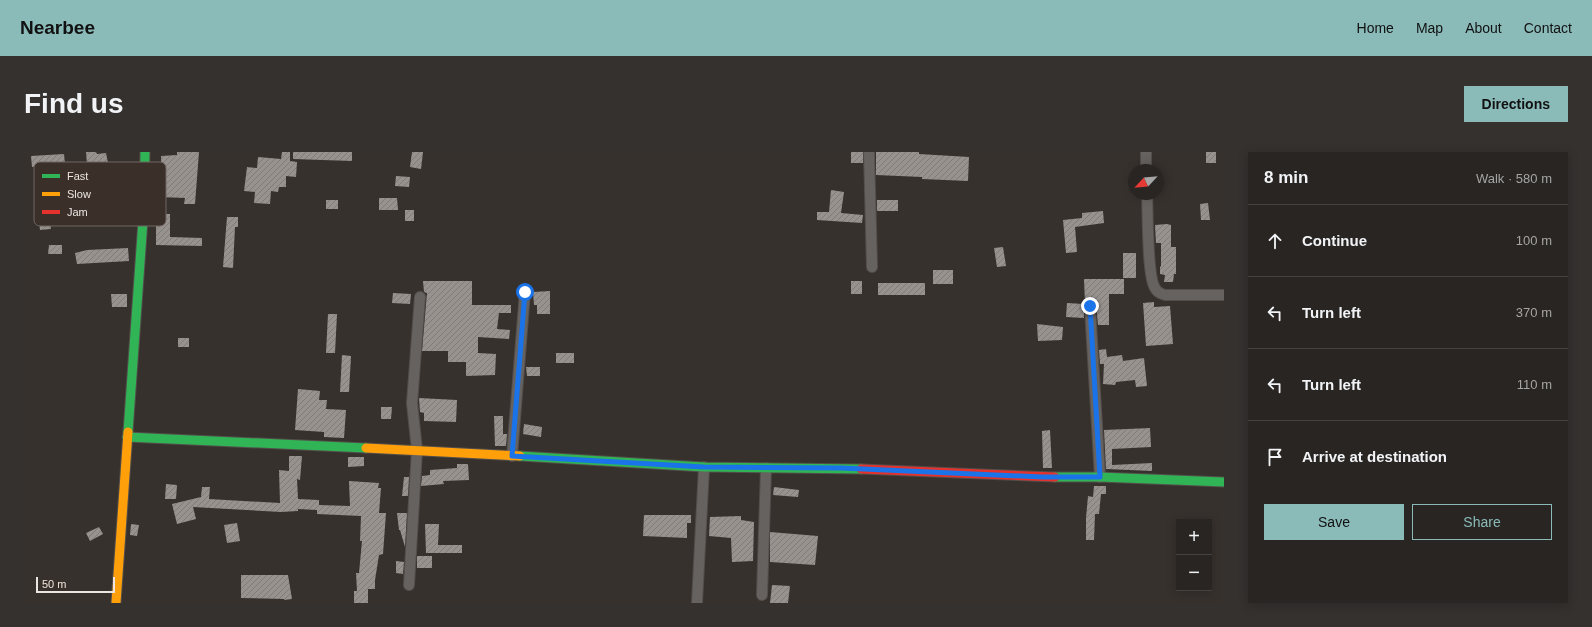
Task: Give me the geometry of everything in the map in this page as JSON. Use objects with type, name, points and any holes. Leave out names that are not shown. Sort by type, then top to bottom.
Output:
[{"type":"street","points":[[145,152],[145,162]]},
{"type":"street","points":[[869,152],[872,267]]},
{"type":"street","points":[[1146,152],[1146,164]]},
{"type":"street","points":[[1147,200],[1150,273],[1155,289],[1165,295],[1224,295]]},
{"type":"street","points":[[116,603],[143,226]]},
{"type":"street","points":[[512,456],[525,292]]},
{"type":"street","points":[[409,585],[417,450],[412,403],[420,297]]},
{"type":"street","points":[[1090,306],[1100,477]]},
{"type":"street","points":[[127,437],[417,450],[704,467],[841,468],[1043,477],[1100,477],[1224,482]]},
{"type":"street","points":[[697,603],[704,467]]},
{"type":"street","points":[[762,595],[766,468]]},
{"type":"building","points":[[86,152],[96,152],[97,154],[106,153],[108,162],[87,162]]},
{"type":"building","points":[[177,152],[199,152],[195,204],[184,204],[185,198],[166,197],[166,162],[161,162],[161,156],[177,155]]},
{"type":"building","points":[[282,152],[290,152],[290,161],[297,162],[296,177],[286,176],[286,187],[279,187],[278,192],[271,191],[270,204],[254,203],[255,192],[244,191],[247,167],[257,168],[258,157],[281,159]]},
{"type":"building","points":[[293,152],[352,152],[352,161],[293,159]]},
{"type":"building","points":[[412,152],[423,152],[421,169],[410,167]]},
{"type":"building","points":[[851,152],[863,152],[863,163],[851,163]]},
{"type":"building","points":[[876,152],[919,152],[919,154],[969,157],[968,181],[876,175]]},
{"type":"building","points":[[1206,152],[1216,152],[1216,163],[1206,163]]},
{"type":"building","points":[[64,154],[65,162],[34,162],[34,167],[32,167],[31,156]]},
{"type":"building","points":[[396,176],[410,177],[409,187],[395,186]]},
{"type":"building","points":[[831,190],[844,192],[841,213],[863,215],[862,223],[817,220],[817,212],[829,212]]},
{"type":"building","points":[[379,198],[397,198],[398,210],[379,210]]},
{"type":"building","points":[[326,200],[338,200],[338,209],[326,209]]},
{"type":"building","points":[[877,200],[898,200],[898,211],[877,211]]},
{"type":"building","points":[[1208,203],[1210,220],[1201,220],[1200,204]]},
{"type":"building","points":[[405,210],[414,210],[414,221],[405,221]]},
{"type":"building","points":[[1103,211],[1104,223],[1075,227],[1077,252],[1066,253],[1063,220],[1082,218],[1082,213]]},
{"type":"building","points":[[166,214],[170,214],[170,237],[202,238],[202,246],[156,245],[156,226],[166,226]]},
{"type":"building","points":[[227,217],[238,217],[238,227],[235,227],[233,268],[223,267]]},
{"type":"building","points":[[1155,225],[1171,225],[1171,247],[1176,247],[1176,274],[1174,274],[1173,282],[1164,282],[1165,275],[1160,274],[1161,243],[1156,243]]},
{"type":"building","points":[[39,226],[51,226],[51,229],[40,230]]},
{"type":"building","points":[[49,245],[62,245],[62,254],[48,254]]},
{"type":"building","points":[[1003,247],[1006,266],[997,267],[994,248]]},
{"type":"building","points":[[128,248],[129,261],[77,264],[75,253],[87,250]]},
{"type":"building","points":[[1123,253],[1136,253],[1136,278],[1123,278]]},
{"type":"building","points":[[933,270],[953,270],[953,284],[933,284]]},
{"type":"building","points":[[1084,279],[1124,279],[1124,294],[1109,294],[1109,325],[1098,325],[1096,304],[1090,301],[1085,303]]},
{"type":"building","points":[[423,281],[472,281],[472,305],[511,305],[511,313],[499,313],[497,329],[510,330],[509,339],[478,337],[478,353],[496,354],[495,375],[466,376],[466,362],[448,362],[448,351],[422,351],[427,293],[424,292]]},
{"type":"building","points":[[851,281],[862,281],[862,294],[851,294]]},
{"type":"building","points":[[878,283],[925,283],[925,295],[878,295]]},
{"type":"building","points":[[550,291],[550,314],[537,314],[537,305],[534,305],[533,292]]},
{"type":"building","points":[[393,293],[411,294],[410,304],[392,303]]},
{"type":"building","points":[[111,294],[127,294],[127,307],[112,307]]},
{"type":"building","points":[[1154,302],[1154,307],[1170,306],[1173,344],[1146,346],[1143,303]]},
{"type":"building","points":[[1067,303],[1084,304],[1084,318],[1066,317]]},
{"type":"building","points":[[328,314],[337,314],[335,353],[326,353]]},
{"type":"building","points":[[1037,324],[1063,327],[1062,340],[1038,341]]},
{"type":"building","points":[[178,338],[189,338],[189,347],[178,347]]},
{"type":"building","points":[[1106,349],[1107,357],[1122,355],[1123,361],[1144,358],[1147,386],[1136,387],[1135,380],[1116,382],[1115,385],[1103,384],[1104,364],[1100,364],[1099,350]]},
{"type":"building","points":[[556,353],[574,353],[574,363],[556,363]]},
{"type":"building","points":[[342,355],[351,356],[349,392],[340,392]]},
{"type":"building","points":[[526,367],[540,367],[540,376],[527,376]]},
{"type":"building","points":[[298,389],[320,391],[319,400],[327,400],[326,409],[346,410],[344,438],[324,437],[324,432],[295,430]]},
{"type":"building","points":[[419,398],[457,400],[456,422],[424,421],[424,413],[420,412]]},
{"type":"building","points":[[381,407],[392,407],[391,419],[381,419]]},
{"type":"building","points":[[494,416],[503,416],[503,434],[507,434],[506,446],[495,446]]},
{"type":"building","points":[[524,424],[542,427],[541,437],[523,434]]},
{"type":"building","points":[[1150,428],[1151,447],[1112,449],[1112,465],[1152,463],[1152,471],[1106,469],[1104,430]]},
{"type":"building","points":[[1050,430],[1052,468],[1043,468],[1042,431]]},
{"type":"building","points":[[289,456],[302,456],[300,480],[297,479],[298,499],[319,500],[319,505],[350,506],[349,481],[379,483],[378,488],[381,488],[379,513],[386,513],[383,554],[379,555],[375,589],[368,589],[368,603],[354,603],[354,591],[357,591],[356,573],[359,573],[362,541],[360,541],[361,516],[317,514],[317,510],[298,509],[298,511],[281,512],[193,507],[196,519],[177,524],[172,504],[201,497],[202,487],[210,487],[209,499],[280,503],[279,470],[289,471]]},
{"type":"building","points":[[348,457],[364,457],[364,466],[348,467]]},
{"type":"building","points":[[457,464],[468,464],[469,480],[443,481],[444,484],[421,486],[422,476],[430,475],[430,470],[457,468]]},
{"type":"building","points":[[404,477],[409,477],[408,496],[402,496]]},
{"type":"building","points":[[166,484],[177,485],[176,499],[165,499]]},
{"type":"building","points":[[1094,486],[1106,486],[1106,494],[1101,494],[1099,514],[1095,514],[1094,540],[1086,540],[1088,496],[1093,497]]},
{"type":"building","points":[[774,487],[799,490],[798,497],[773,495]]},
{"type":"building","points":[[397,513],[407,513],[405,547],[399,530]]},
{"type":"building","points":[[644,515],[691,515],[691,523],[687,523],[687,538],[643,536]]},
{"type":"building","points":[[741,516],[741,520],[754,522],[753,561],[732,562],[731,538],[709,536],[710,517]]},
{"type":"building","points":[[237,523],[240,541],[227,543],[224,525]]},
{"type":"building","points":[[131,524],[139,525],[137,536],[130,535]]},
{"type":"building","points":[[425,524],[439,524],[438,545],[462,545],[462,553],[426,553]]},
{"type":"building","points":[[99,527],[103,534],[90,541],[86,533]]},
{"type":"building","points":[[770,532],[818,536],[815,565],[770,562]]},
{"type":"building","points":[[417,556],[432,556],[432,568],[417,568]]},
{"type":"building","points":[[396,561],[404,562],[403,574],[396,573]]},
{"type":"building","points":[[241,575],[288,575],[292,599],[241,598]]},
{"type":"building","points":[[772,585],[790,586],[788,603],[770,603]]},
{"type":"traffic: fast","points":[[145,152],[145,162]]},
{"type":"traffic: fast","points":[[128,432],[143,226]]},
{"type":"traffic: fast","points":[[127,437],[366,448]]},
{"type":"traffic: fast","points":[[520,456],[704,467],[861,469]]},
{"type":"traffic: fast","points":[[1055,477],[1100,477],[1224,482]]},
{"type":"traffic: slow","points":[[116,603],[128,432]]},
{"type":"traffic: slow","points":[[366,448],[520,456]]},
{"type":"traffic: jam","points":[[861,469],[1055,477]]},
{"type":"route","points":[[525,292],[512,456],[704,467],[841,468],[1043,477],[1100,477],[1090,306]]}]
